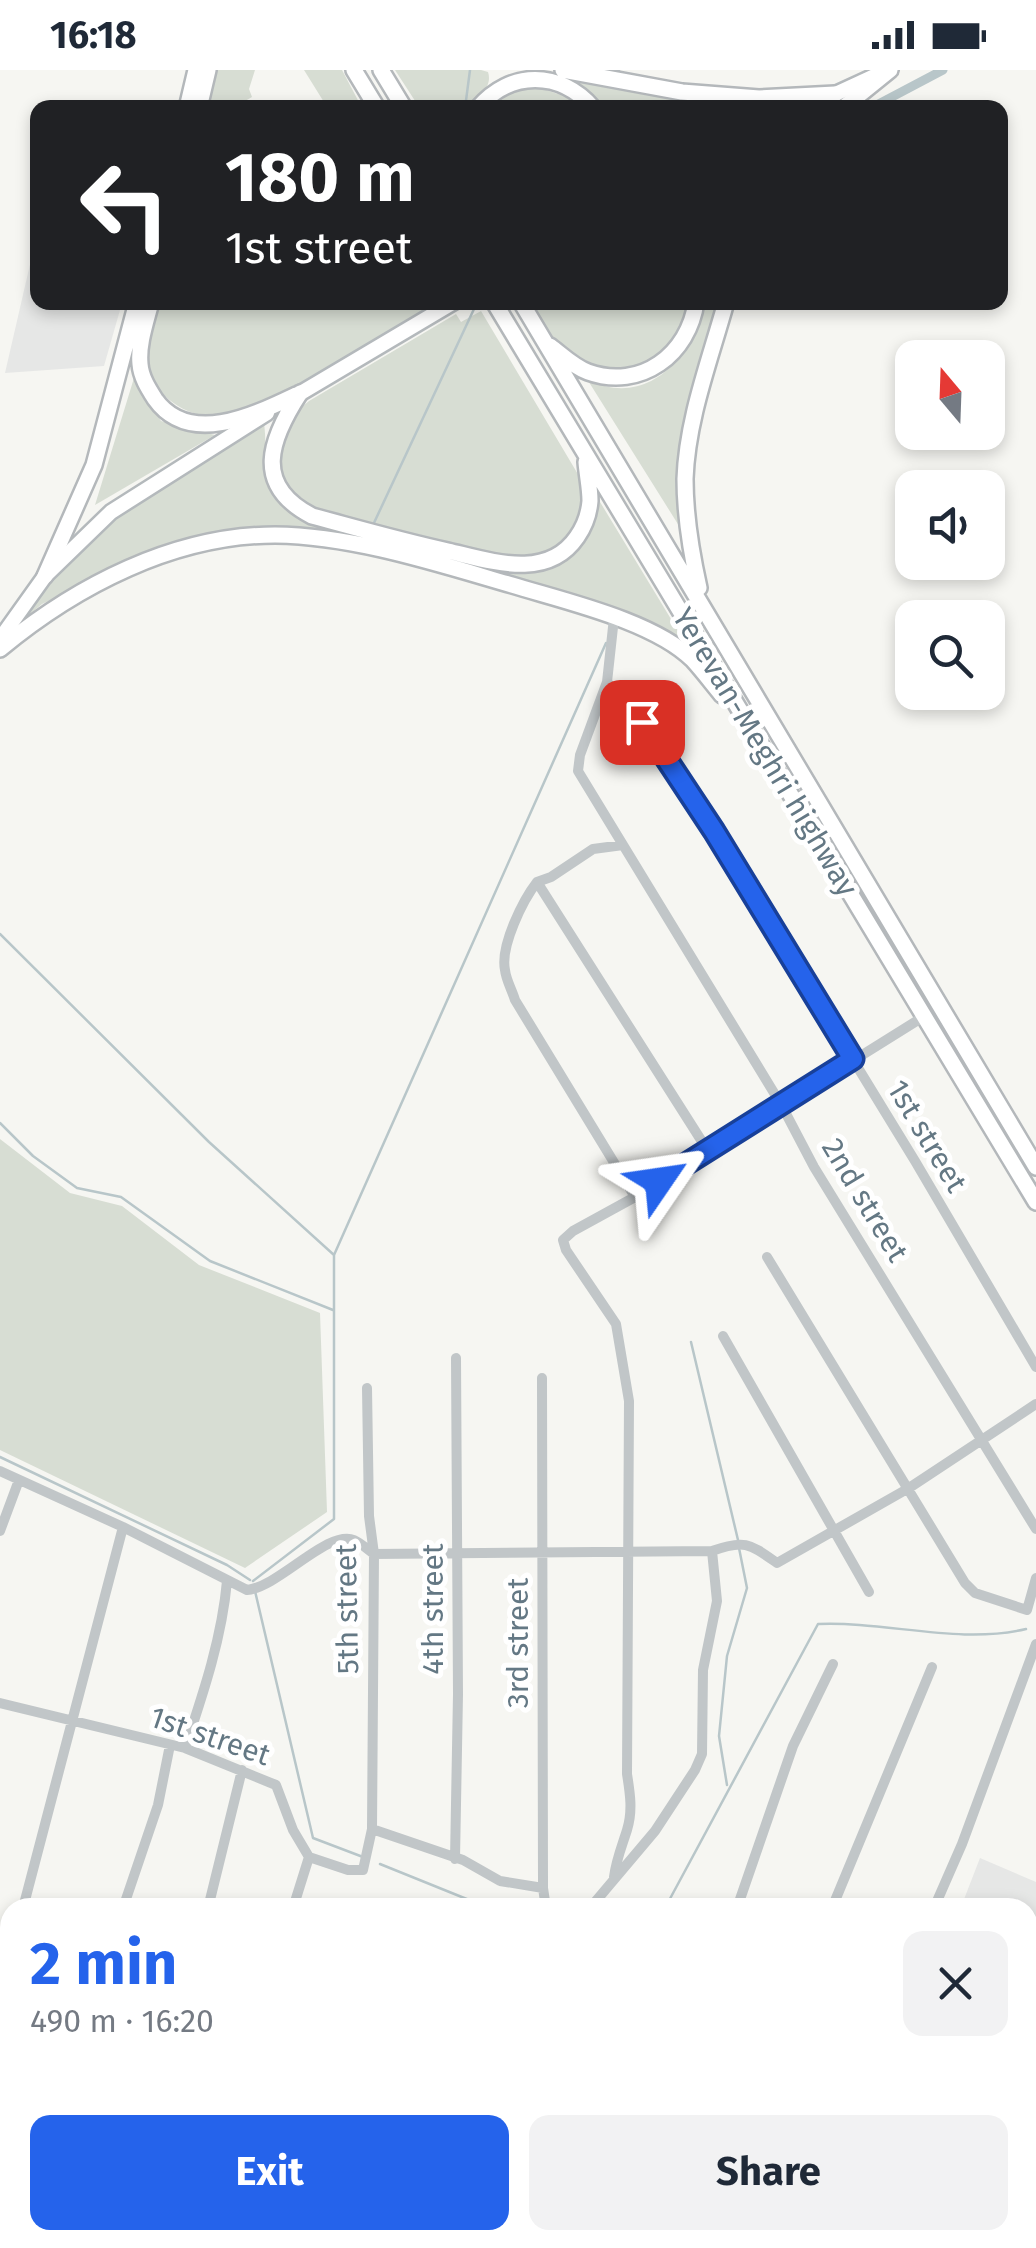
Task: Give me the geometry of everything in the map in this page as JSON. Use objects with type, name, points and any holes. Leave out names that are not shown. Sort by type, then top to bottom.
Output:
[{"type":"highway","points":[[188,100],[196,70]]},
{"type":"highway","points":[[201,100],[208,70]]},
{"type":"highway","points":[[354,70],[372,100]]},
{"type":"highway","points":[[381,70],[399,100]]},
{"type":"highway","points":[[563,70],[682,92],[839,100],[889,70]]},
{"type":"highway","points":[[485,100],[513,80],[530,78],[564,86],[582,100]]},
{"type":"highway","points":[[45,576],[94,465],[135,310]]},
{"type":"highway","points":[[149,310],[140,367],[146,387],[164,412],[184,422],[220,422],[241,419],[300,393]]},
{"type":"highway","name":"Yerevan-Meghri highway","points":[[499,310],[1036,1202]]},
{"type":"highway","name":"Yerevan-Meghri highway","points":[[526,310],[1036,1167]]},
{"type":"highway","points":[[544,341],[583,370],[622,377],[642,374],[665,363],[684,339],[694,310]]},
{"type":"highway","points":[[702,602],[687,522],[687,453],[724,310]]},
{"type":"highway","points":[[300,393],[281,421],[273,447],[272,470],[288,500],[312,516],[463,554],[516,565],[537,564],[570,547],[580,533],[590,502],[586,456]]},
{"type":"highway","points":[[0,649],[41,614],[140,562],[200,544],[272,535],[311,538],[416,558],[614,618],[661,638],[691,658],[737,706]]},
{"type":"main road","points":[[0,639],[45,576],[111,512],[204,450],[442,310]]},
{"type":"street","name":"2nd street","points":[[614,618],[606,682],[578,771],[1036,1529]]},
{"type":"street","name":"1st street","points":[[606,682],[664,754],[853,1059],[1036,1368]]},
{"type":"street","points":[[623,845],[593,849],[551,878],[537,882],[523,900],[504,968],[523,1014],[634,1196]]},
{"type":"street","points":[[537,882],[708,1151]]},
{"type":"street","points":[[614,1876],[628,1827],[631,1799],[627,1774],[629,1401],[616,1324],[566,1250],[564,1240],[923,1016]]},
{"type":"street","points":[[767,1257],[965,1582],[976,1594],[1027,1610],[1036,1622]]},
{"type":"street","points":[[723,1336],[869,1592]]},
{"type":"street","name":"4th street","points":[[456,1358],[456,1860]]},
{"type":"street","name":"3rd street","points":[[542,1378],[544,1898]]},
{"type":"street","name":"5th street","points":[[367,1388],[369,1516],[374,1554],[372,1829]]},
{"type":"street","points":[[0,1470],[124,1527],[227,1581],[252,1589],[342,1538],[354,1540],[374,1554],[712,1551],[748,1544],[778,1563],[909,1488],[1036,1404]]},
{"type":"street","points":[[0,1531],[19,1480]]},
{"type":"street","points":[[25,1898],[124,1527]]},
{"type":"street","points":[[598,1898],[655,1832],[702,1754],[703,1670],[718,1601],[712,1551]]},
{"type":"street","points":[[1027,1610],[1036,1578]]},
{"type":"street","points":[[185,1748],[204,1692],[227,1581]]},
{"type":"street","points":[[938,1898],[1036,1644]]},
{"type":"street","points":[[740,1898],[788,1757],[833,1664]]},
{"type":"street","points":[[836,1898],[932,1668]]},
{"type":"street","name":"1st street","points":[[0,1703],[185,1748],[276,1785],[293,1830],[309,1856]]},
{"type":"street","points":[[126,1898],[158,1804],[170,1745]]},
{"type":"street","points":[[210,1898],[242,1770]]},
{"type":"street","points":[[296,1898],[309,1856],[348,1870],[363,1870],[372,1829],[464,1860],[500,1881],[543,1888]]},
{"type":"shaded area","points":[[215,70],[255,70],[249,89],[252,97],[206,100]]},
{"type":"shaded area","points":[[304,70],[342,70],[358,100],[323,100]]},
{"type":"shaded area","points":[[395,70],[488,72],[488,82],[476,100],[414,100]]},
{"type":"shaded area","points":[[580,79],[674,100],[596,100],[576,84]]},
{"type":"shaded area","points":[[537,87],[574,100],[498,100]]},
{"type":"shaded area","points":[[30,264],[30,310],[120,310],[104,366],[5,373]]},
{"type":"shaded area","points":[[156,310],[430,310],[270,401],[224,417],[195,414],[160,390],[149,363],[150,333]]},
{"type":"shaded area","points":[[535,310],[688,310],[674,340],[660,355],[625,371],[605,372],[586,366],[552,336]]},
{"type":"shaded area","points":[[701,310],[717,310],[681,529],[587,379],[609,387],[629,388],[647,383],[678,359]]},
{"type":"shaded area","points":[[481,311],[582,481],[584,501],[576,528],[556,552],[517,559],[465,551],[315,510],[284,489],[277,459],[293,414],[456,314],[461,322]]},
{"type":"shaded area","points":[[134,378],[161,421],[215,435],[95,505]]},
{"type":"shaded area","points":[[264,423],[267,474],[280,503],[298,516],[329,529],[413,554],[501,568],[535,570],[557,566],[574,554],[587,537],[597,497],[694,657],[663,635],[417,559],[267,536],[144,556],[42,604],[12,629],[59,564],[110,517]]},
{"type":"shaded area","points":[[0,1139],[70,1193],[122,1206],[199,1265],[320,1313],[327,1512],[245,1568],[0,1450]]},
{"type":"shaded area","points":[[980,1858],[1036,1882],[1036,1898],[964,1898]]},
{"type":"waterway","points":[[466,100],[470,70]]},
{"type":"waterway","points":[[613,70],[619,71]]},
{"type":"waterway","points":[[886,100],[943,70]]},
{"type":"waterway","points":[[373,525],[474,310]]},
{"type":"waterway","points":[[334,1255],[606,643]]},
{"type":"waterway","points":[[0,934],[209,1142],[334,1255],[334,1519],[253,1581]]},
{"type":"waterway","points":[[0,1123],[33,1156],[77,1188],[121,1197],[210,1261],[333,1310]]},
{"type":"waterway","points":[[691,1342],[738,1540]]},
{"type":"waterway","points":[[0,1457],[227,1565],[250,1580]]},
{"type":"waterway","points":[[727,1785],[719,1736],[727,1656],[747,1588],[739,1548]]},
{"type":"waterway","points":[[255,1591],[313,1838],[363,1857]]},
{"type":"waterway","points":[[670,1898],[818,1624],[975,1635],[1026,1629]]},
{"type":"waterway","points":[[380,1864],[464,1898]]},
{"type":"route","points":[[642,722],[714,831],[853,1059],[659,1181]]}]
